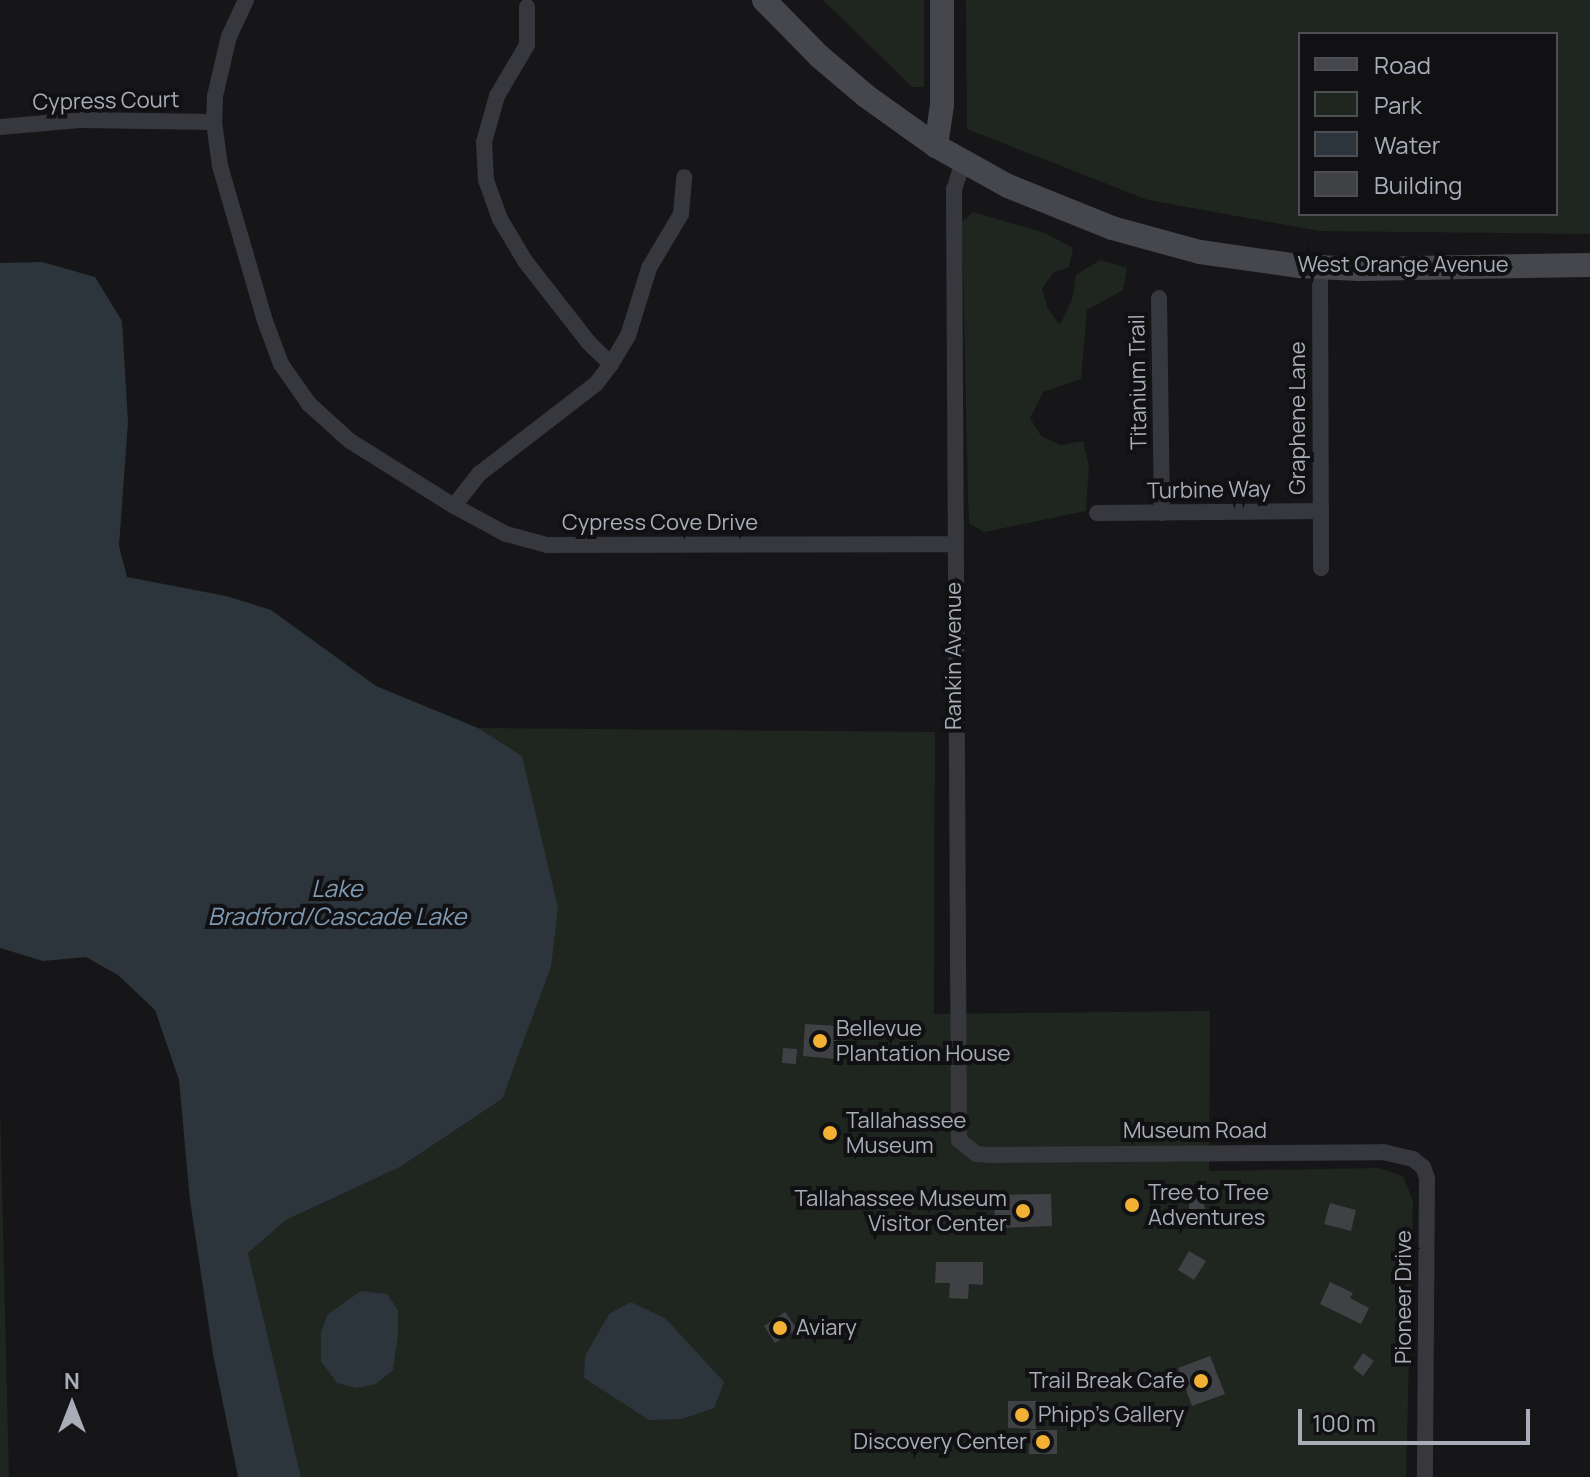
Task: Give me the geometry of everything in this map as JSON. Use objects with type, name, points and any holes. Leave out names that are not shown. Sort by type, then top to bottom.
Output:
[{"type":"main road","name":"West Orange Avenue","points":[[764,0],[819,56],[866,96],[936,146],[1066,212],[1162,243],[1254,261],[1320,267],[1590,265]]},
{"type":"main road","points":[[936,146],[942,105],[942,0]]},
{"type":"street","name":"Cypress Cove Drive","points":[[246,0],[221,62],[214,122],[233,217],[281,364],[309,404],[350,441],[454,506],[506,534],[547,545],[953,544]]},
{"type":"street","points":[[527,7],[527,45],[497,96],[484,142],[486,180],[500,219],[525,261],[589,343],[611,364]]},
{"type":"street","name":"Cypress Court","points":[[0,127],[80,120],[214,122]]},
{"type":"street","name":"Rankin Avenue","points":[[963,162],[954,189],[953,544],[957,1127],[966,1149]]},
{"type":"street","points":[[454,506],[479,474],[596,384],[611,364],[628,336],[649,268],[681,214],[684,177]]},
{"type":"street","name":"Graphene Lane","points":[[1320,267],[1321,568]]},
{"type":"street","name":"Titanium Trail","points":[[1159,298],[1162,513]]},
{"type":"street","name":"Turbine Way","points":[[1097,513],[1321,511]]},
{"type":"street","name":"Museum Road","points":[[966,1149],[990,1155],[1383,1152],[1406,1156],[1423,1167]]},
{"type":"street","name":"Pioneer Drive","points":[[1423,1167],[1427,1178],[1425,1477]]},
{"type":"green space","points":[[823,0],[924,0],[924,87],[912,87]]},
{"type":"green space","points":[[966,0],[1590,0],[1590,234],[1319,231],[1148,200],[967,129]]},
{"type":"green space","points":[[973,212],[1045,233],[1073,248],[1069,267],[1053,273],[1042,289],[1048,309],[1060,325],[1072,300],[1076,275],[1100,260],[1127,268],[1123,290],[1087,310],[1081,379],[1043,392],[1030,418],[1041,436],[1060,445],[1083,441],[1089,466],[1086,511],[984,532],[969,523],[968,496],[962,222]]},
{"type":"green space","name":"Tallahassee Museum","points":[[478,728],[935,732],[934,1014],[1210,1011],[1209,1171],[1379,1168],[1403,1176],[1413,1201],[1406,1477],[301,1477],[248,1253],[286,1220],[400,1167],[502,1099],[522,756]]},
{"type":"green space","points":[[0,1104],[9,1477],[0,1477]]},
{"type":"water","name":"Lake Bradford/Cascade Lake","points":[[42,262],[95,277],[122,321],[128,422],[119,546],[127,577],[226,596],[271,610],[376,686],[478,728],[522,756],[558,908],[551,967],[502,1099],[400,1167],[286,1220],[248,1253],[301,1477],[238,1477],[213,1354],[190,1200],[179,1080],[155,1010],[118,975],[86,957],[43,961],[0,948],[0,263]]},
{"type":"water","points":[[361,1291],[387,1294],[398,1310],[398,1334],[393,1370],[376,1384],[356,1388],[337,1383],[321,1361],[321,1332],[328,1314]]},
{"type":"water","points":[[631,1302],[666,1319],[724,1382],[714,1408],[682,1419],[649,1420],[584,1378],[585,1356],[609,1314]]},
{"type":"building","name":"Bellevue Plantation House","points":[[805,1024],[837,1026],[835,1059],[803,1056]]},
{"type":"building","points":[[783,1048],[797,1049],[796,1064],[782,1063]]},
{"type":"building","name":"Tallahassee Museum Visitor Center","points":[[1051,1194],[1052,1226],[995,1228],[994,1195]]},
{"type":"building","points":[[1189,1197],[1204,1197],[1205,1220],[1189,1220]]},
{"type":"building","points":[[1330,1203],[1356,1210],[1351,1231],[1324,1224]]},
{"type":"building","points":[[1189,1251],[1206,1261],[1194,1280],[1178,1270]]},
{"type":"building","points":[[936,1262],[983,1262],[983,1285],[969,1284],[968,1299],[949,1298],[950,1283],[935,1283]]},
{"type":"building","points":[[1330,1282],[1353,1293],[1350,1298],[1369,1308],[1361,1324],[1320,1304]]},
{"type":"building","name":"Aviary","points":[[785,1312],[797,1329],[775,1343],[764,1326]]},
{"type":"building","points":[[1363,1353],[1374,1361],[1363,1376],[1353,1368]]},
{"type":"building","name":"Trail Break Cafe","points":[[1210,1356],[1225,1394],[1192,1406],[1178,1368]]},
{"type":"building","name":"Phipp's Gallery","points":[[1008,1401],[1036,1401],[1036,1429],[1008,1428]]},
{"type":"building","name":"Discovery Center","points":[[1030,1430],[1057,1430],[1057,1454],[1029,1454]]},
{"type":"place","name":"Bellevue Plantation House","points":[[820,1041]]},
{"type":"place","name":"Tallahassee Museum","points":[[830,1133]]},
{"type":"place","name":"Tree to Tree Adventures","points":[[1132,1205]]},
{"type":"place","name":"Tallahassee Museum Visitor Center","points":[[1023,1211]]},
{"type":"place","name":"Aviary","points":[[780,1328]]},
{"type":"place","name":"Trail Break Cafe","points":[[1201,1381]]},
{"type":"place","name":"Phipp's Gallery","points":[[1022,1415]]},
{"type":"place","name":"Discovery Center","points":[[1043,1442]]}]
